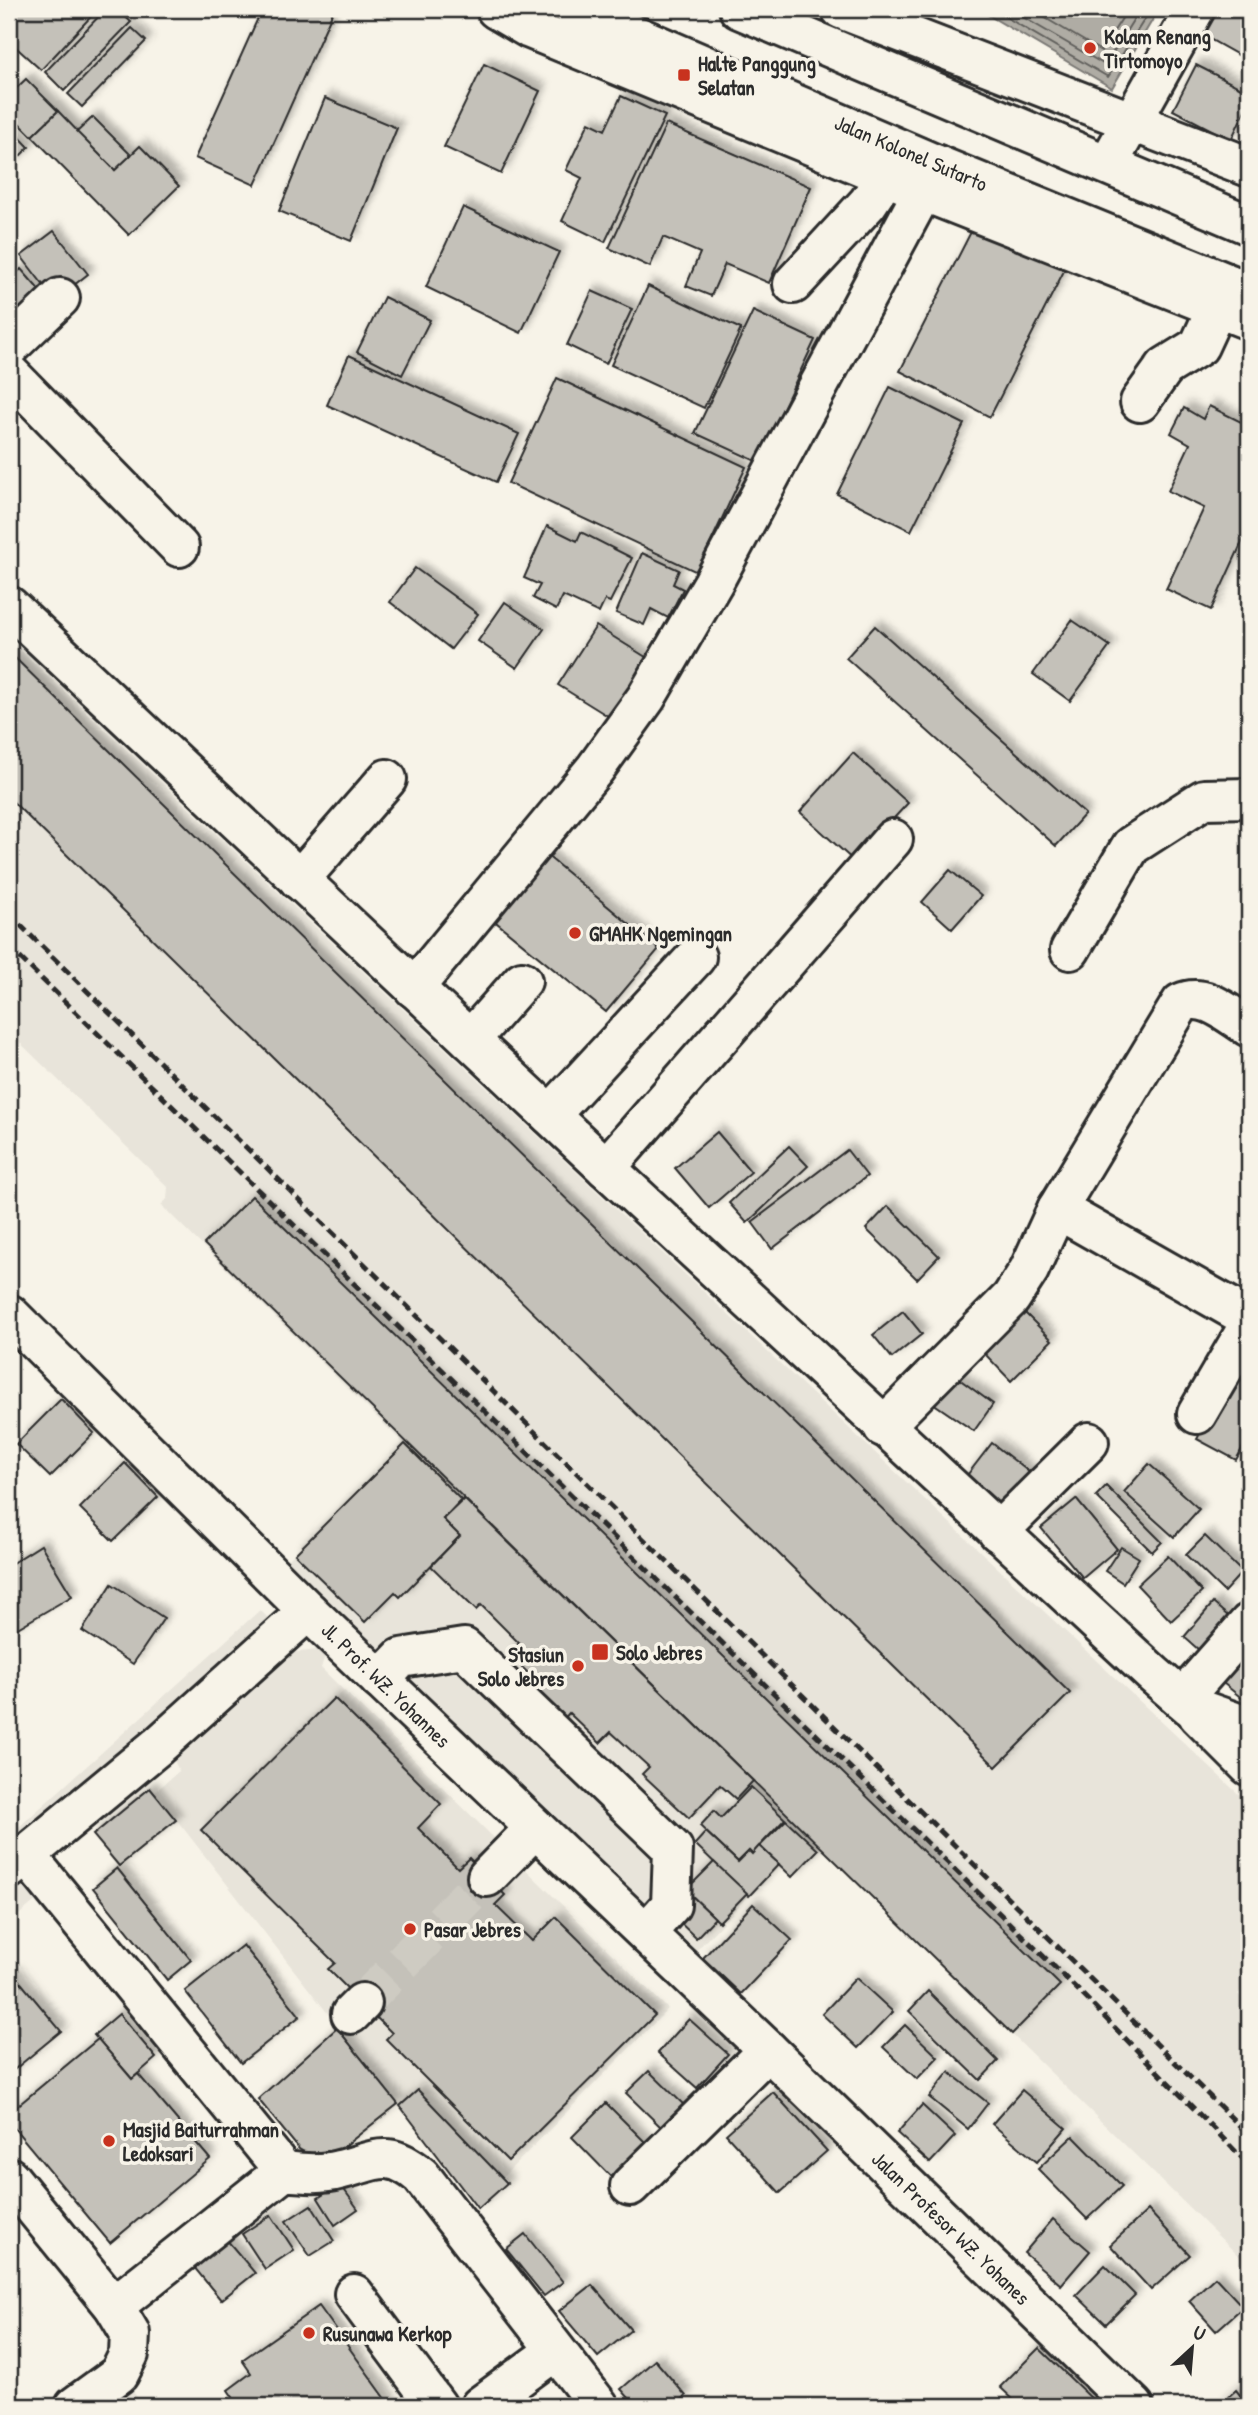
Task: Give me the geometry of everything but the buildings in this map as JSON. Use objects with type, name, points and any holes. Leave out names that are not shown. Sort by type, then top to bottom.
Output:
[{"type":"street","points":[[496,9],[530,29],[912,171]]},
{"type":"street","name":"Jalan Kolonel Sutarto","points":[[574,9],[912,171],[1101,245],[1239,306]]},
{"type":"street","points":[[738,9],[1249,225]]},
{"type":"street","points":[[825,44],[845,9],[1133,121],[1247,160],[1212,209]]},
{"type":"street","points":[[1108,164],[1195,9]]},
{"type":"street","points":[[793,284],[868,203],[912,171]]},
{"type":"street","points":[[414,988],[595,769],[646,698],[713,583],[912,171]]},
{"type":"street","points":[[9,346],[60,298]]},
{"type":"street","points":[[1140,402],[1165,367],[1199,346],[1239,306]]},
{"type":"street","points":[[9,373],[179,547]]},
{"type":"street","points":[[9,606],[883,1427],[1186,1702],[1249,1766]]},
{"type":"street","points":[[299,880],[387,779]]},
{"type":"street","points":[[1070,950],[1130,846],[1204,799],[1249,798]]},
{"type":"street","points":[[606,1168],[893,839]]},
{"type":"street","points":[[550,1115],[696,957]]},
{"type":"street","points":[[470,1040],[522,981]]},
{"type":"street","points":[[883,1427],[1011,1298],[1029,1270],[1057,1209],[1181,1003],[1189,999],[1204,1000],[1249,1027]]},
{"type":"street","points":[[1057,1209],[1249,1318]]},
{"type":"street","name":"Jl. Prof. WZ. Yohannes","points":[[9,1314],[308,1611],[768,2050]]},
{"type":"street","points":[[1198,1414],[1249,1325]]},
{"type":"street","points":[[998,1532],[1089,1442]]},
{"type":"street","points":[[284,2171],[18,1862],[158,1746],[308,1611]]},
{"type":"street","points":[[1186,1702],[1249,1623]]},
{"type":"street","points":[[380,1680],[401,1658],[464,1648],[673,1849],[671,1905],[646,1933]]},
{"type":"street","points":[[1186,1702],[1249,1727]]},
{"type":"street","points":[[487,1877],[535,1828]]},
{"type":"street","points":[[630,2186],[768,2050]]},
{"type":"street","name":"Jalan Profesor WZ. Yohanes","points":[[768,2050],[1125,2403]]},
{"type":"street","points":[[114,2306],[284,2171],[323,2173],[384,2157],[410,2166],[421,2176],[598,2406]]},
{"type":"street","points":[[9,2177],[114,2306],[130,2333],[129,2354],[119,2374],[75,2406]]},
{"type":"street","points":[[354,2294],[437,2406]]},
{"type":"street","points":[[480,2406],[555,2351]]},
{"type":"shaded area","name":"Stasiun Solo Jebres","points":[[9,639],[1249,1804],[1249,1982],[1238,1994],[1249,2006],[1249,2266],[821,1848],[792,1877],[778,1865],[693,1954],[285,1563],[404,1444],[161,1205],[167,1199],[168,1187],[9,1032]]},
{"type":"shaded area","points":[[260,1610],[274,1624],[9,1855],[9,1836]]},
{"type":"shaded area","name":"Pasar Jebres","points":[[327,1649],[321,1668],[668,2009],[502,2178],[418,2090],[400,2106],[155,1792],[179,1771],[170,1752],[280,1654]]},
{"type":"shaded area","points":[[24,1877],[40,1897],[9,1923],[9,1889]]},
{"type":"shaded area","points":[[130,2387],[143,2406],[106,2406]]},
{"type":"water","name":"Kolam Renang Tirtomoyo","points":[[978,9],[1159,9],[1112,88]]},
{"type":"tunnel","points":[[362,2003],[487,1877]]},
{"type":"railway","points":[[9,914],[1249,2135]]},
{"type":"railway","points":[[9,947],[1078,1990],[1249,2165]]},
{"type":"place","name":"Kolam Renang Tirtomoyo","points":[[1090,48]]},
{"type":"place","name":"Halte Panggung Selatan","points":[[684,75]]},
{"type":"place","name":"GMAHK Ngemingan","points":[[575,933]]},
{"type":"place","name":"Solo Jebres","points":[[600,1652]]},
{"type":"place","name":"Stasiun Solo Jebres","points":[[578,1666]]},
{"type":"place","name":"Pasar Jebres","points":[[410,1929]]},
{"type":"place","name":"Masjid Baiturrahman Ledoksari","points":[[109,2141]]},
{"type":"place","name":"Rusunawa Kerkop","points":[[309,2333]]}]
